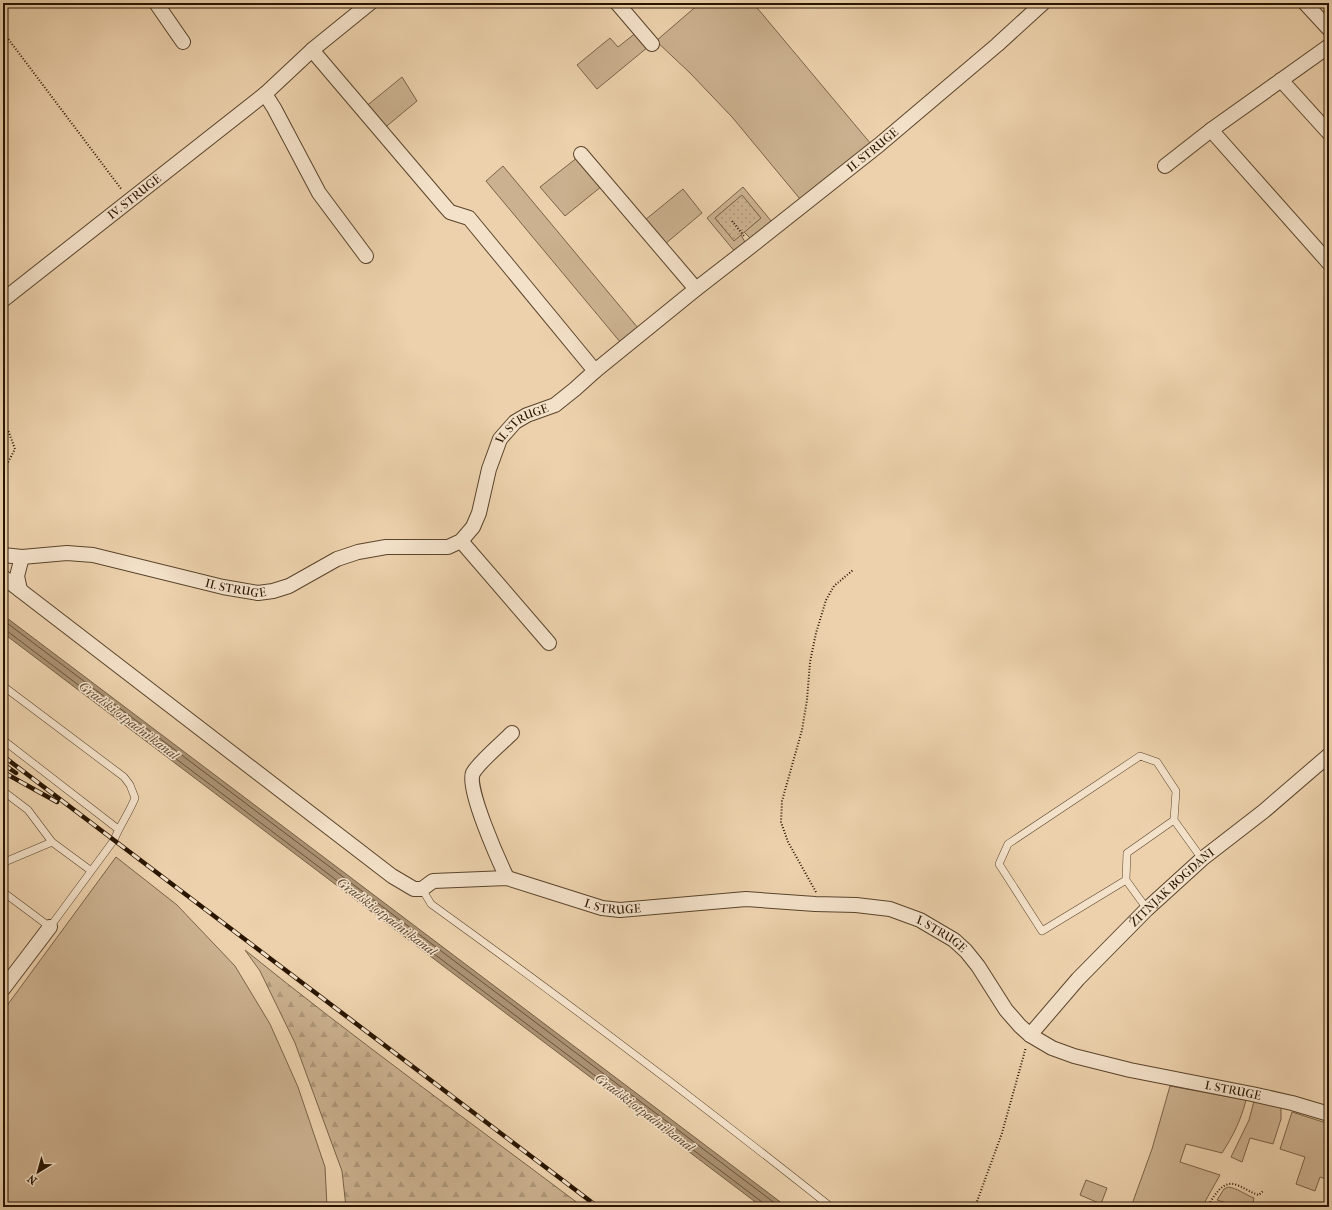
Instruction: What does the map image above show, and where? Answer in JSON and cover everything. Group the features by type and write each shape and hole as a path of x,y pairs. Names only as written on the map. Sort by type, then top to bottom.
{"street":[{"path":"156,3 183,42"},
{"name":"IV. STRUGE","path":"3,300 114,213 129,199 265,94 312,50 370,3"},
{"path":"617,3 652,44"},
{"name":"II. STRUGE","path":"3,555 22,557 67,553 93,555 223,587 258,593 273,591 289,586 337,559 358,552 386,547 448,548 461,541 473,527 489,469 500,439 515,422 527,415 555,405 696,289 753,246 879,145 997,45 1043,3"},
{"path":"1305,3 1329,29"},
{"path":"1165,166 1211,130 1329,46"},
{"path":"312,50 439,201 450,212 469,218 595,371"},
{"path":"1281,80 1329,133"},
{"path":"265,94 319,193 366,256"},
{"path":"1211,130 1329,262"},
{"path":"581,154 696,289"},
{"path":"461,541 549,643"},
{"path":"20,590 18,576 22,557"},
{"path":"3,577 392,876 414,889 422,889"},
{"path":"507,878 481,816 472,781 473,774 478,767 512,734"},
{"name":"ŽITNJAK BOGDANI","path":"1030,1035 1078,979 1147,909 1202,859 1264,811 1329,755"},
{"name":"I. STRUGE","path":"422,889 433,881 507,878 602,908 620,910 746,899 856,905 890,909 920,920 954,940 966,951 978,966 1006,1010 1020,1026 1030,1035 1052,1048 1074,1056 1130,1070 1278,1100 1329,1114"},
{"path":"3,989 50,927"}],"lane":[{"path":"3,686 124,777 130,785 135,798 129,812 118,829 114,840 90,870 50,927 3,892"},
{"path":"3,740 118,829"},
{"path":"1126,880 1042,931 999,864 1008,844 1140,756 1157,762 1176,791 1174,820 1202,859"},
{"path":"3,791 28,810 52,842 90,870"},
{"path":"1147,909 1126,880 1127,853 1174,820"},
{"path":"3,861 7,861 52,842"},
{"path":"422,889 431,904 517,966 732,1128 831,1207"}],"path":[{"path":"3,32 129,199"},
{"path":"732,221 753,246"},
{"path":"3,424 8,430 15,449 3,472"},
{"path":"824,904 788,842 781,822 782,802 802,730 807,700 810,662 816,633 826,600 834,586 853,570"},
{"path":"975,1207 1002,1133 1021,1061 1030,1035"},
{"path":"1207,1207 1219,1188 1228,1183 1236,1184 1250,1193 1260,1195 1263,1191"}],"green space":[{"path":"700,3 753,3 871,144 800,199 732,117 690,73 656,41"},
{"path":"637,32 648,47 597,89 577,65 610,38 618,47"},
{"path":"402,77 417,101 382,130 364,108"},
{"path":"578,157 602,186 565,216 540,187"},
{"path":"503,166 638,328 621,343 486,181"},
{"path":"743,187 772,222 750,238 744,232 761,218 741,196 715,218 734,240 741,235 745,242 736,253 707,218"},
{"path":"683,189 702,213 665,244 645,220"},
{"path":"742,195 761,218 734,241 715,218"},
{"path":"116,857 177,905 235,966 270,1024 298,1087 325,1167 327,1207 3,1207 3,1011"},
{"path":"245,950 370,1048 583,1207 346,1207 342,1171 295,1043 260,971"},
{"path":"1170,1086 1246,1100 1236,1128 1222,1153 1186,1144 1180,1162 1220,1175 1202,1207 1131,1207 1152,1149"},
{"path":"1254,1101 1281,1107 1281,1119 1273,1144 1250,1138 1242,1162 1231,1157 1249,1120"},
{"path":"1292,1112 1329,1124 1329,1180 1320,1177 1315,1191 1296,1184 1305,1157 1280,1149"},
{"path":"1086,1180 1107,1188 1101,1204 1080,1195"},
{"path":"1228,1187 1254,1198 1252,1207 1240,1207 1217,1200 1224,1189"}],"water":[{"name":"Gradski otpadni kanal","path":"3,615 787,1207 762,1207 3,633"}],"railway":[{"path":"3,756 598,1207"},
{"path":"3,764 16,773"},
{"path":"3,772 57,802"}]}
